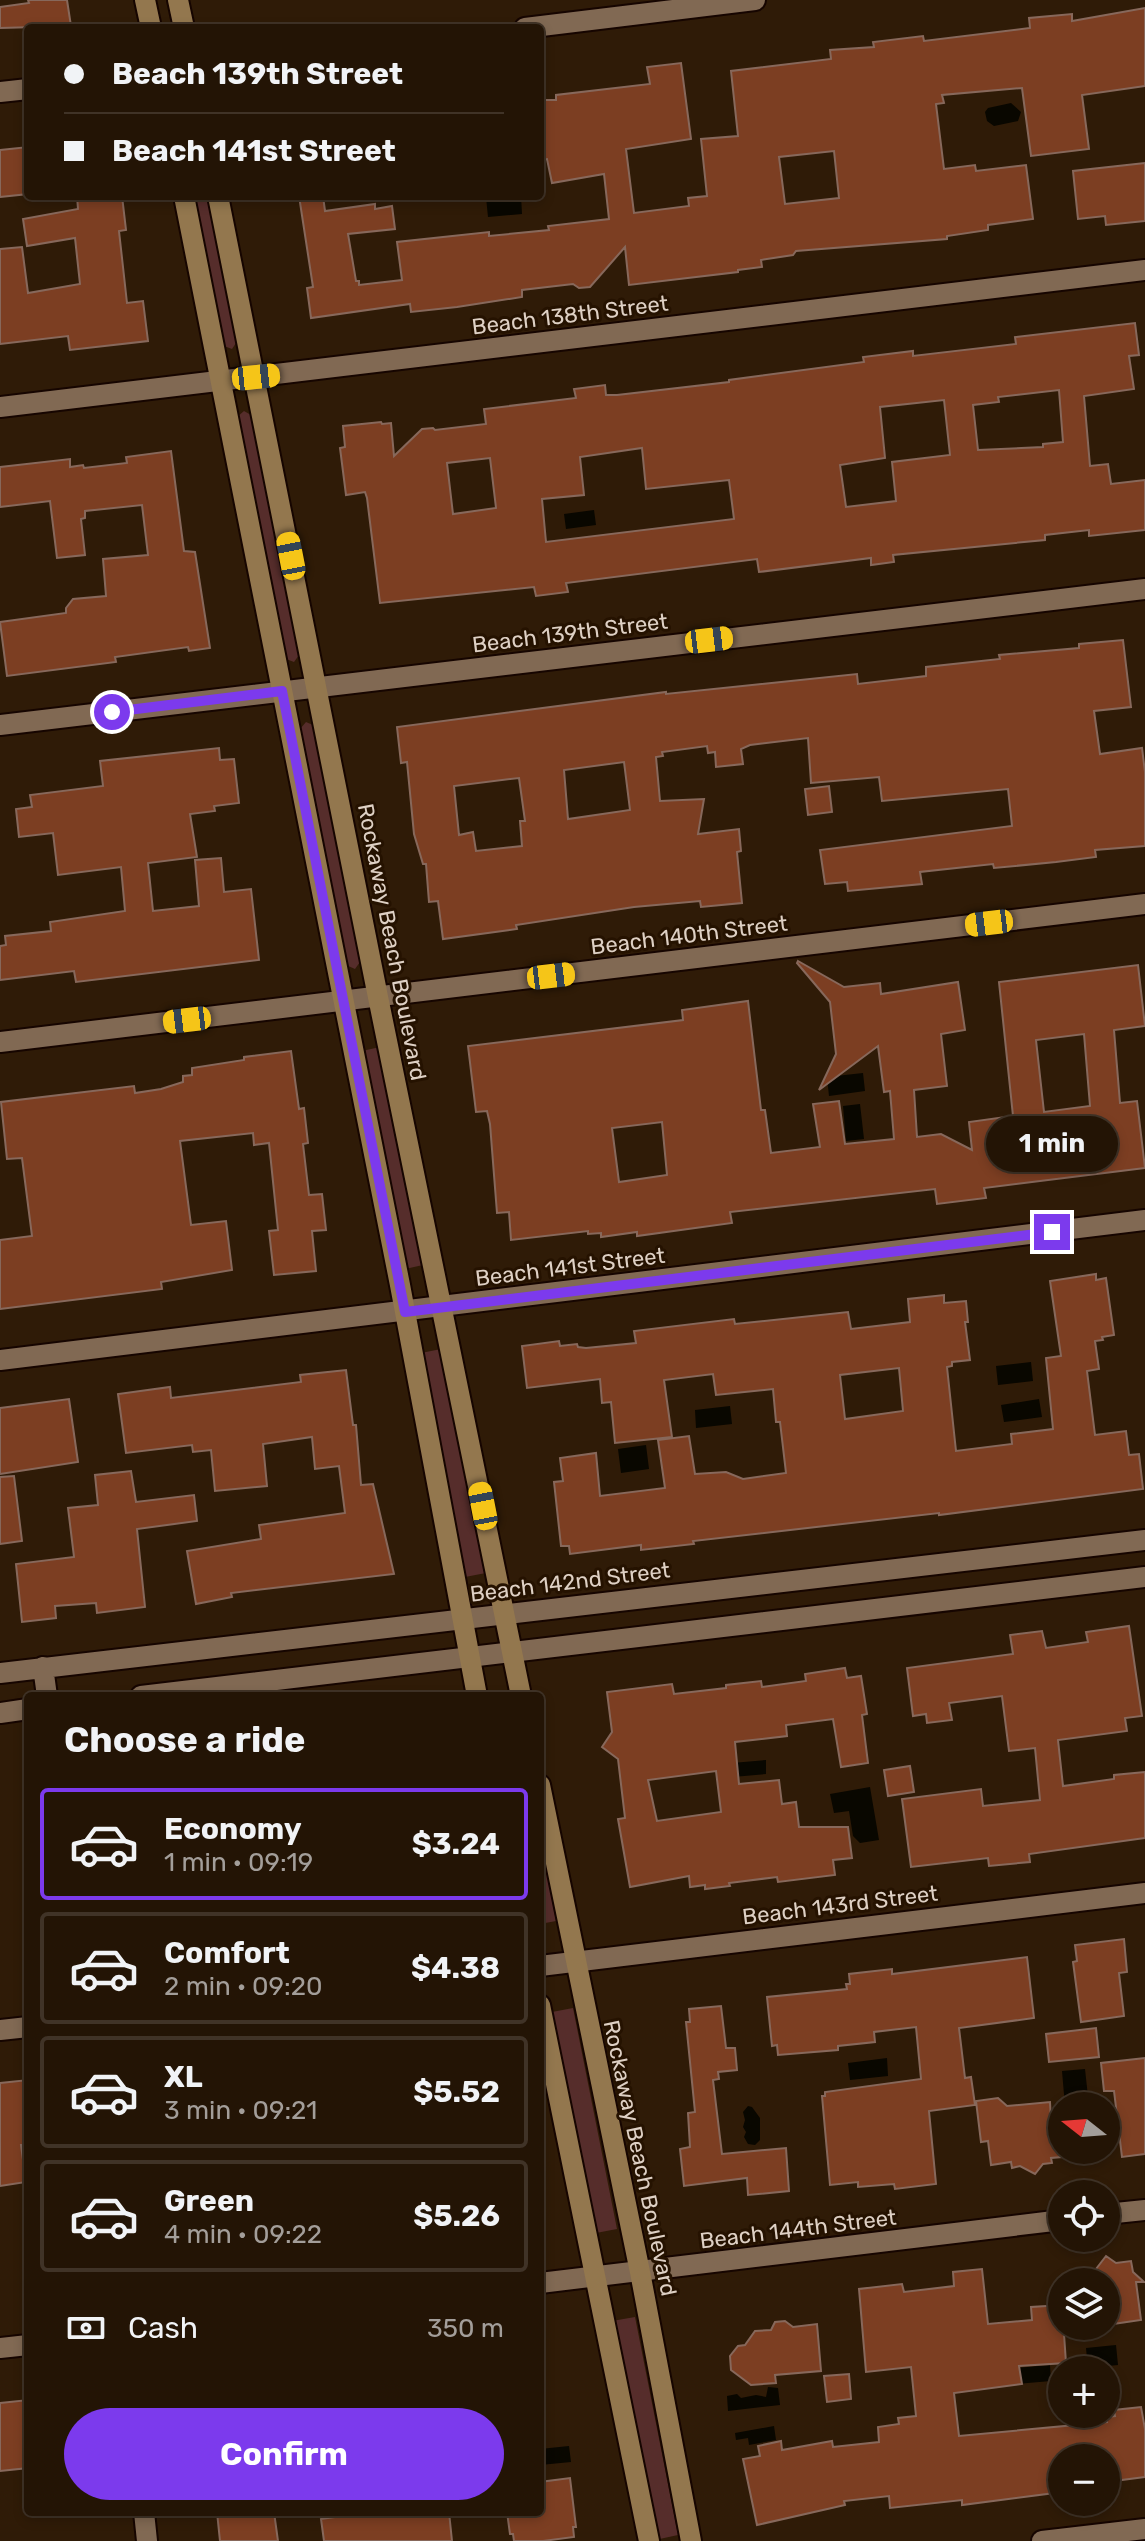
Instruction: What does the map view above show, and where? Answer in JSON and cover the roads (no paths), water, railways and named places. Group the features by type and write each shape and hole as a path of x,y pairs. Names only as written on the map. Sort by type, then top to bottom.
{"street":[{"path":"145,0 150,24"},
{"path":"178,0 183,24"},
{"path":"544,26 755,0"},
{"path":"0,92 24,89"},
{"path":"185,200 405,1312 476,1692"},
{"name":"Rockaway Beach Boulevard","path":"219,200 520,1692"},
{"name":"Beach 138th Street","path":"0,407 1145,270"},
{"name":"Beach 139th Street","path":"0,725 1145,589"},
{"name":"Beach 140th Street","path":"0,1042 1145,904"},
{"name":"Beach 141st Street","path":"0,1360 1145,1220"},
{"name":"Beach 142nd Street","path":"0,1673 1145,1540"},
{"path":"175,1692 1145,1577"},
{"path":"43,1667 46,1692"},
{"path":"0,1713 24,1710"},
{"name":"Rockaway Beach Boulevard","path":"544,1805 640,2272 691,2541"},
{"name":"Beach 143rd Street","path":"544,1965 1145,1893"},
{"path":"544,2024 649,2541"},
{"path":"0,2030 24,2027"},
{"path":"1120,2213 1145,2210"},
{"name":"Beach 144th Street","path":"544,2283 1048,2222"},
{"path":"0,2348 24,2345"},
{"path":"144,2516 147,2541"},
{"path":"1042,2541 1145,2529"}]}
